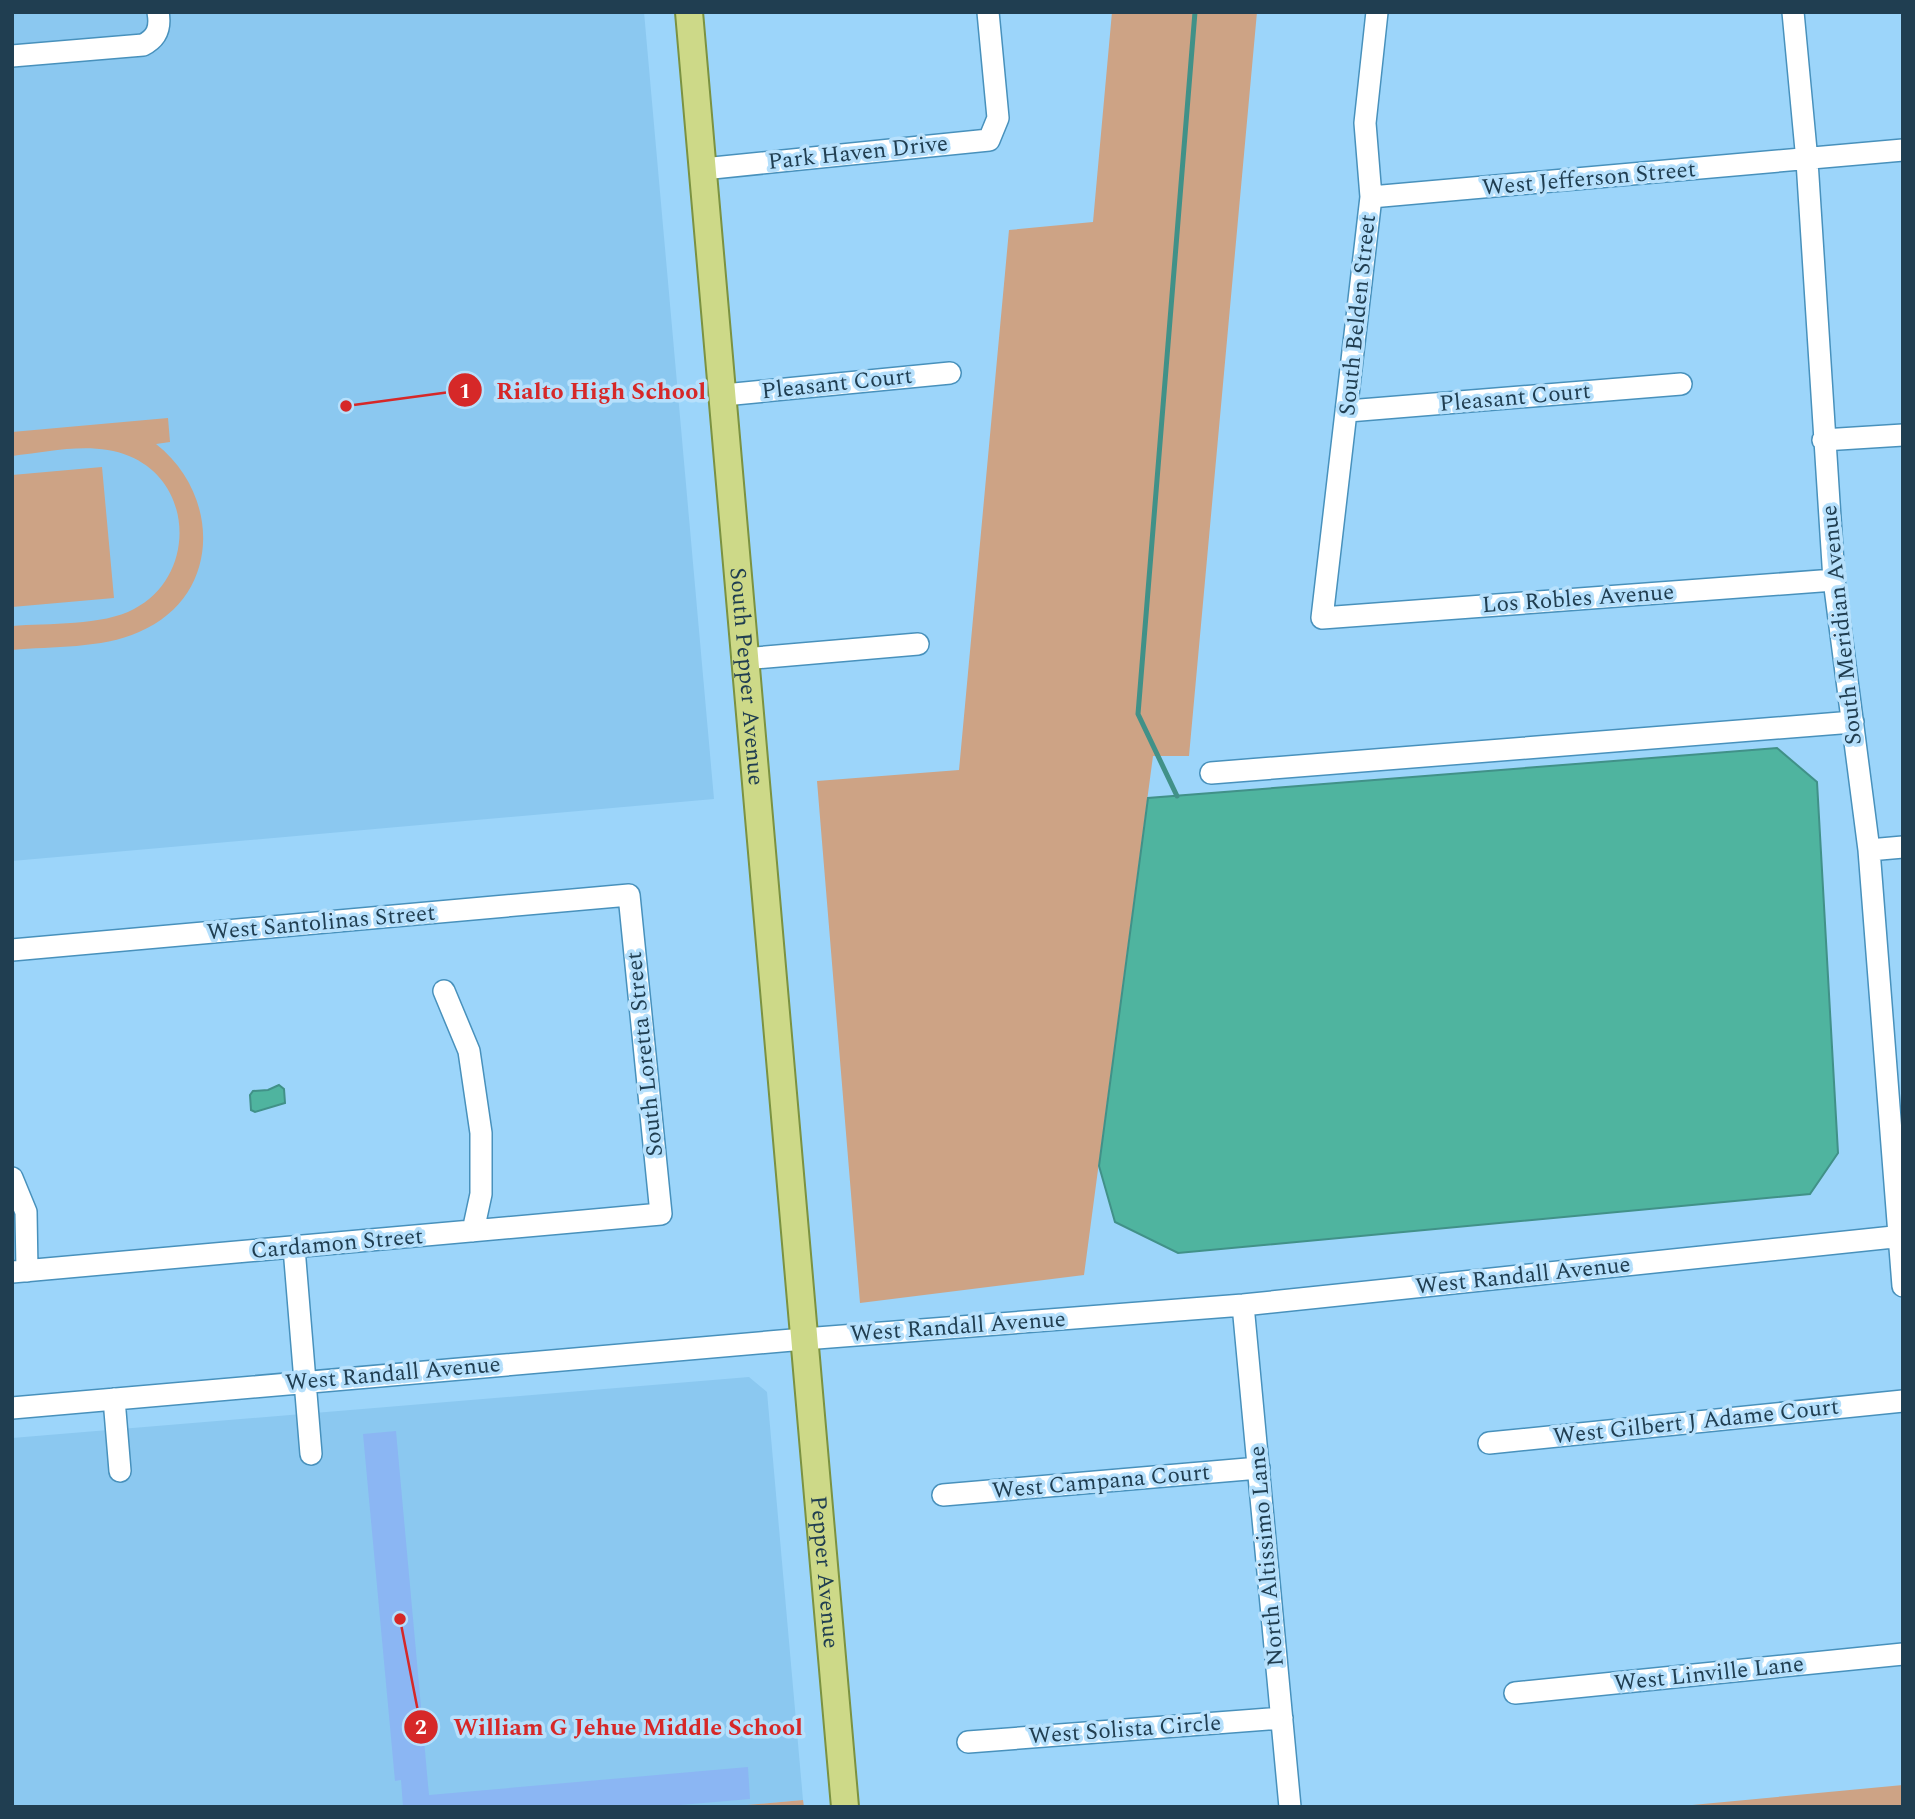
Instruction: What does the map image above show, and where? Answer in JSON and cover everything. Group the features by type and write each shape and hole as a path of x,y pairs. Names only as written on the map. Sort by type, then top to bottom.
{"main road":[{"name":"South Pepper Avenue","path":"689,12 804,1339"},
{"name":"Pepper Avenue","path":"804,1339 845,1807"}],"street":[{"path":"12,56 143,45 151,41 158,31 158,12"},
{"name":"Park Haven Drive","path":"703,169 989,140 998,118 988,12"},
{"name":"South Belden Street","path":"1322,618 1371,197 1365,124 1377,12"},
{"name":"South Meridian Avenue","path":"1793,12 1807,161 1834,580 1869,850 1894,1091 1903,1286"},
{"name":"West Jefferson Street","path":"1371,197 1807,161 1903,150"},
{"name":"Pleasant Court","path":"724,395 950,373"},
{"name":"Pleasant Court","path":"1348,411 1681,384"},
{"path":"1824,440 1903,435"},
{"name":"Los Robles Avenue","path":"1322,618 1834,580"},
{"path":"743,659 918,644"},
{"path":"1211,773 1853,722"},
{"path":"1869,850 1903,847"},
{"name":"West Santolinas Street","path":"12,950 629,895"},
{"name":"South Loretta Street","path":"629,895 661,1214"},
{"path":"444,991 469,1051 481,1133 481,1194 473,1231"},
{"path":"12,1178 26,1212 20,1272"},
{"name":"Cardamon Street","path":"20,1272 661,1214"},
{"name":"West Randall Avenue","path":"12,1408 804,1339 1243,1305 1900,1236"},
{"path":"294,1248 311,1454"},
{"name":"North Altissimo Lane","path":"1243,1305 1290,1807"},
{"path":"114,1399 120,1471"},
{"name":"West Gilbert J Adame Court","path":"1489,1443 1903,1401"},
{"name":"West Campana Court","path":"943,1495 1259,1468"},
{"name":"West Linville Lane","path":"1515,1693 1903,1654"},
{"name":"West Solista Circle","path":"968,1742 1282,1718"}],"shaded area":[{"path":"12,12 644,12 714,799 12,861"},
{"path":"1112,12 1257,12 1189,756 1153,756 1084,1275 860,1303 817,781 959,770 1009,230 1093,222"},
{"path":"168,418 170,442 156,444 177,465 192,490 201,517 203,544 198,571 186,595 166,616 139,632 124,637 77,646 12,650 12,626 91,621 134,609 154,594 169,575 177,554 180,531 176,508 166,487 151,469 129,456 86,448 12,456 12,432"},
{"path":"102,467 114,598 12,607 12,475"},
{"path":"1777,748 1817,782 1838,1153 1810,1194 1178,1253 1115,1222 1099,1166 1148,798"},
{"path":"279,1085 284,1089 285,1103 255,1112 251,1110 250,1095 253,1091 268,1090"},
{"path":"749,1377 767,1392 803,1800 724,1807 12,1807 12,1438"},
{"path":"1903,1785 1903,1807 1671,1807"},
{"path":"803,1800 804,1807 724,1807"}],"building":[{"path":"396,1431 429,1795 748,1767 750,1799 657,1807 403,1807 401,1780 395,1781 363,1434"}],"waterway":[{"path":"1177,796 1138,714 1195,12"}],"place":[{"name":"Rialto High School","path":"346,406"},
{"name":"William G Jehue Middle School","path":"400,1619"}]}
